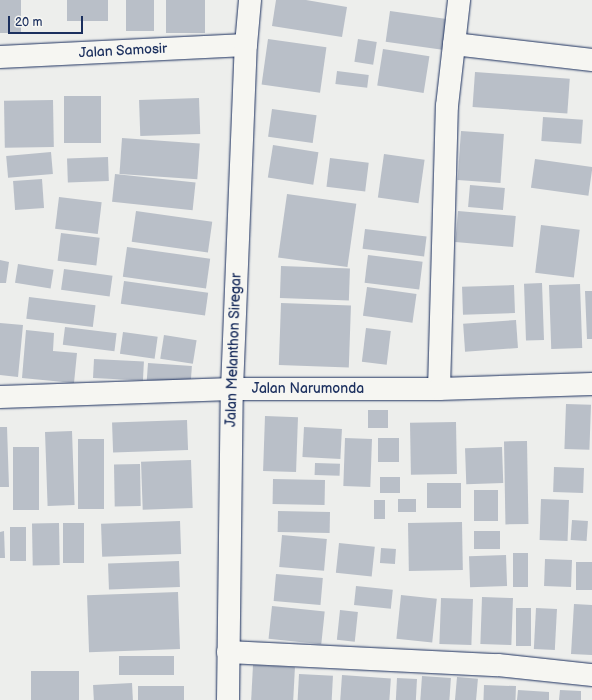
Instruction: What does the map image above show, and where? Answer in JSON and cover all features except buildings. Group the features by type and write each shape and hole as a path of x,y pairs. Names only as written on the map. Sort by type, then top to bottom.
{"street":[{"name":"Jalan Melanthon Siregar","path":"228,700 232,389 246,44 250,0"},
{"path":"439,389 447,106 459,0"},
{"name":"Jalan Samosir","path":"0,57 246,44"},
{"path":"454,44 592,60"},
{"name":"Jalan Narumonda","path":"0,397 232,389 439,389 592,384"},
{"path":"228,652 498,665 592,675"}]}
